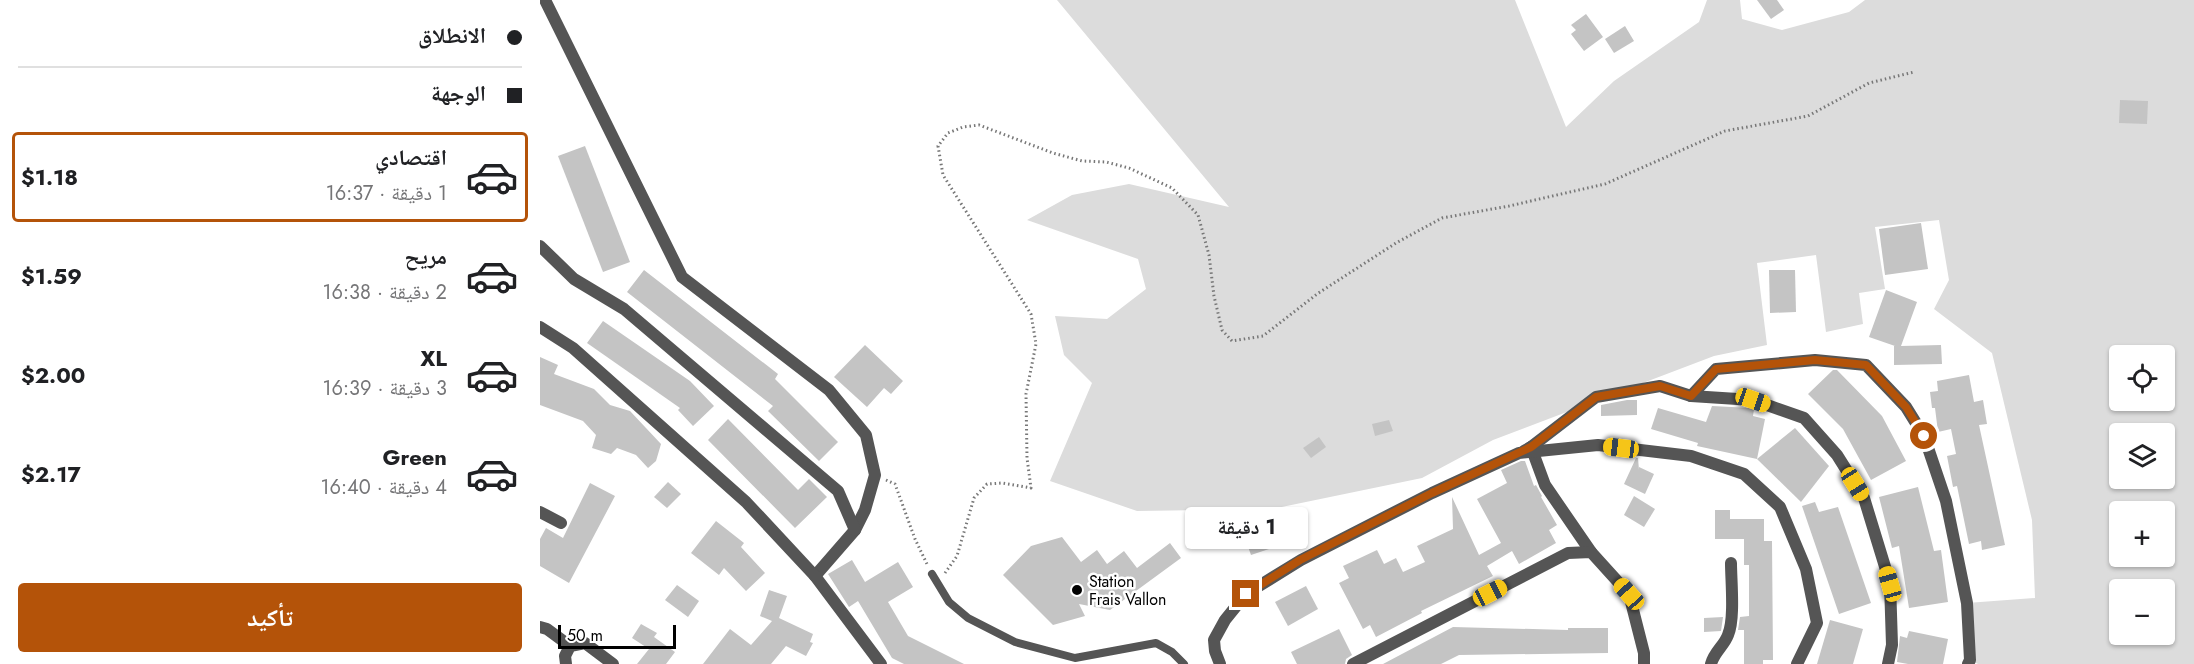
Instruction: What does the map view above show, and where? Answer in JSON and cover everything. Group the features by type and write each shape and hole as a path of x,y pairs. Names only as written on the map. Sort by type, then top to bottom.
{"street":[{"path":"545,0 682,277 829,390 866,435 875,475 865,510 855,530 815,576"},
{"path":"540,246 574,279 624,309 838,491 855,530"},
{"path":"540,327 573,348 746,502 815,576 881,664"},
{"path":"1691,396 1716,369 1815,360 1866,365 1906,407 1924,436 1947,501 1967,603 1970,660 1968,664"},
{"path":"1220,664 1214,640 1225,620 1246,594 1300,560 1432,493 1528,450 1596,397 1660,386 1691,396 1753,400 1804,418 1837,454 1864,498 1890,584 1892,645 1888,664"},
{"path":"1528,450 1598,445 1691,456 1744,474 1780,507 1806,569 1817,623 1797,664"},
{"path":"1528,450 1545,485 1591,552 1629,594 1644,654 1644,664"},
{"path":"540,512 561,523"},
{"path":"1353,664 1568,553 1591,552"},
{"path":"1711,664 1716,651 1728,635 1731,612 1731,563"},
{"path":"540,627 547,629 570,646 585,643 613,664"},
{"path":"566,664 565,656 570,646"}],"lane":[{"path":"932,574 949,603 968,618 1015,642 1076,658 1156,643 1172,652 1184,664"}],"path":[{"path":"875,475 895,484 915,539 932,574 945,573 957,556 974,498 987,484 1002,483 1031,488 1027,458 1026,394 1036,344 1031,314 944,175 938,146 948,133 963,127 979,125 1053,153 1082,161 1106,162 1129,168 1172,188 1198,215 1209,255 1214,297 1222,330 1232,341 1263,336 1317,294 1396,243 1442,218 1509,206 1605,184 1725,131 1808,116 1869,83 1914,72"}],"shaded area":[{"path":"1057,0 1515,0 1566,127 1614,81 1699,22 1707,0 1740,0 1742,19 1782,30 1849,12 1865,0 2194,0 2194,664 1978,664 1970,660 1967,603 2035,598 2032,520 1992,353 1934,309 1949,280 1939,220 1875,227 1885,289 1859,293 1863,324 1826,332 1816,255 1757,263 1767,345 1714,356 1493,440 1422,478 1272,509 1137,511 1050,481 1092,383 1064,355 1055,316 1107,319 1146,289 1138,259 1027,220 1072,195 1129,184 1229,207"}],"building":[{"path":"1757,0 1777,0 1784,10 1771,19"},
{"path":"1586,14 1603,37 1584,51 1571,34 1576,30 1571,25"},
{"path":"1625,26 1634,41 1614,53 1605,39"},
{"path":"2120,100 2148,101 2147,124 2119,123"},
{"path":"585,146 630,262 603,272 558,156"},
{"path":"1921,223 1928,269 1885,275 1879,229"},
{"path":"644,270 778,374 775,379 838,442 819,461 768,411 773,406 627,292"},
{"path":"1769,270 1795,270 1796,312 1770,313"},
{"path":"1886,290 1917,302 1901,346 1941,345 1942,364 1894,365 1895,346 1869,337"},
{"path":"603,321 690,381 714,406 693,426 678,410 680,408 587,343"},
{"path":"865,345 903,381 891,394 884,388 867,407 834,377"},
{"path":"540,357 558,365 554,374 594,389 610,405 630,411 661,444 656,461 648,468 636,455 617,448 611,454 592,448 596,435 583,421 540,405"},
{"path":"1833,370 1837,370 1882,416 1906,461 1871,480 1843,429 1808,394"},
{"path":"1969,375 1974,402 1983,400 1987,424 1979,425 2005,545 1982,550 1981,541 1969,544 1957,486 1953,487 1947,456 1956,454 1951,429 1938,432 1930,392 1938,391 1937,381"},
{"path":"1637,400 1637,415 1601,416 1601,405"},
{"path":"1712,406 1751,408 1754,409 1753,416 1765,419 1757,459 1697,446 1698,443 1651,429 1658,408 1706,422"},
{"path":"728,419 798,490 809,479 827,497 795,528 708,440"},
{"path":"1389,420 1393,431 1375,436 1372,424"},
{"path":"1795,428 1829,466 1801,502 1757,459"},
{"path":"1319,437 1326,447 1311,458 1303,448"},
{"path":"1638,458 1639,470 1639,467 1654,474 1645,494 1624,484"},
{"path":"1525,461 1534,486 1536,485 1557,525 1549,530 1556,543 1519,564 1512,551 1487,566 1493,576 1421,611 1422,613 1376,637 1370,625 1363,629 1339,583 1349,578 1343,566 1377,550 1384,564 1396,558 1403,572 1425,562 1417,546 1453,529 1452,497 1479,555 1501,543 1477,499 1507,483 1501,470"},
{"path":"668,482 681,494 667,508 654,497"},
{"path":"590,483 615,496 569,583 540,566 540,539 546,528 563,538"},
{"path":"1918,487 1934,551 1941,550 1948,602 1909,608 1899,546 1892,548 1879,497"},
{"path":"1634,496 1655,509 1644,527 1624,515"},
{"path":"1815,502 1819,512 1838,507 1871,603 1839,614 1802,506"},
{"path":"1715,510 1730,510 1730,519 1764,519 1764,541 1772,541 1773,660 1763,660 1763,664 1744,664 1744,630 1738,630 1740,617 1749,616 1749,565 1744,565 1744,539 1715,539"},
{"path":"716,521 744,543 741,547 765,573 746,591 724,568 719,575 691,553"},
{"path":"1267,533 1272,548 1251,555 1246,541"},
{"name":"Station Frais Vallon","path":"1062,537 1081,562 1097,550 1107,564 1124,551 1137,568 1170,543 1181,558 1110,610 1079,604 1085,616 1053,625 1003,575 1031,546"},
{"path":"852,560 865,582 898,562 913,587 888,602 908,636 964,664 904,664 892,658 858,601 849,607 828,574"},
{"path":"677,585 699,601 688,617 665,600"},
{"path":"1306,586 1318,609 1288,626 1275,602"},
{"path":"769,590 787,596 779,618 813,634 810,642 813,643 806,656 786,646 771,664 703,664 730,629 751,645 772,621 760,616"},
{"path":"1723,617 1721,631 1704,632 1704,618"},
{"path":"1830,620 1863,629 1853,664 1817,664"},
{"path":"641,624 657,633 654,637 675,652 666,664 637,664 649,649 632,638"},
{"path":"1453,627 1568,630 1568,628 1608,628 1608,653 1459,655 1441,664 1383,664"},
{"path":"1339,629 1352,655 1346,659 1345,664 1297,664 1291,652"},
{"path":"1909,631 1948,639 1943,664 1897,662 1900,636 1907,638"}],"place":[{"name":"Station Frais Vallon","path":"1077,590"}],"route":[{"path":"1246,594 1300,560 1432,493 1531,447 1596,397 1660,386 1691,396 1716,369 1815,360 1866,365 1906,407 1924,436"}]}
